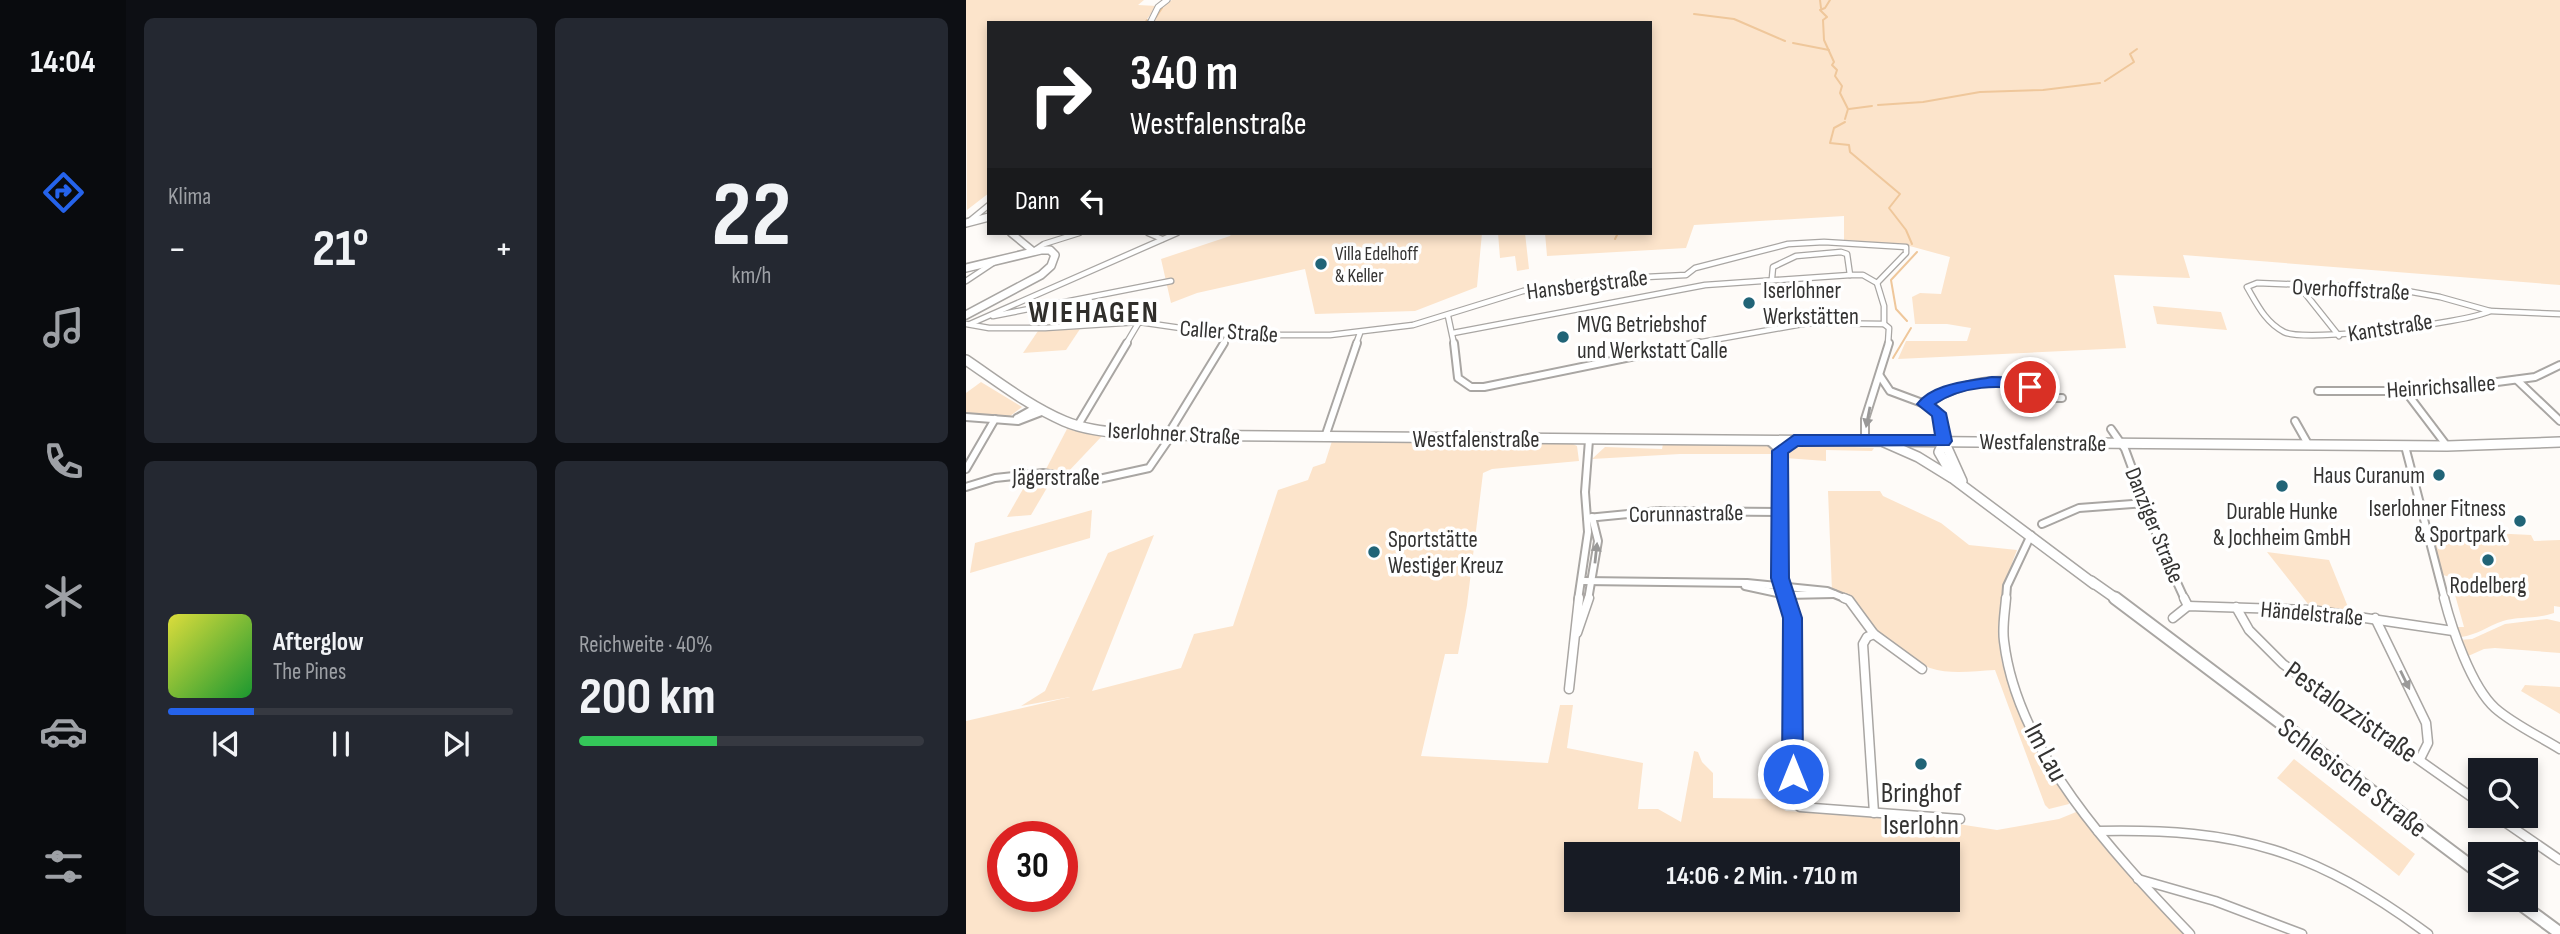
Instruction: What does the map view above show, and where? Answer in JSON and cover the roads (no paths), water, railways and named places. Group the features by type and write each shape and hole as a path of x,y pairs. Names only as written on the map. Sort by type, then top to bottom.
{"main road":[{"path":"1151,21 1158,7 1167,0"},
{"path":"966,223 987,218"},
{"path":"966,268 1033,251 1053,252 1055,258 1048,269 1028,283 966,314"},
{"name":"Iserlohner Straße","path":"966,360 1040,409 1077,425 1115,433 1400,439"},
{"name":"Westfalenstraße","path":"1400,439 1879,440 2405,446 2560,442"},
{"path":"1879,440 1919,457 1955,480"},
{"name":"Schlesische Straße","path":"1944,441 1939,452 1955,480 2091,581 2153,631 2225,681 2468,864"},
{"name":"Schlesische Straße","path":"1944,441 1956,472 1971,492"},
{"path":"2531,912 2560,933"}],"street":[{"path":"966,223 987,207"},
{"path":"1013,235 1018,242 1033,251 1044,244 1073,235"},
{"path":"1153,235 1162,239"},
{"path":"967,325 1172,235"},
{"name":"Hansbergstraße","path":"1489,300 1524,291 1605,279 1686,275 1695,268 1788,244 1824,242 1906,247 1906,253 1877,283"},
{"path":"1772,278 1773,267 1784,260 1841,252 1847,254 1850,275"},
{"path":"966,281 996,261"},
{"path":"1686,275 1686,288"},
{"path":"1453,333 1686,288 1772,278 1850,275 1863,275 1877,283 1884,306 1884,324"},
{"path":"988,316 1171,281"},
{"name":"Overhoffstraße","path":"2252,283 2300,287 2390,288 2440,297 2490,311"},
{"name":"Kantstraße","path":"2252,283 2247,287 2248,290 2263,315 2274,327 2302,336 2339,336 2490,311 2560,314"},
{"path":"2300,287 2339,336"},
{"name":"Caller Straße","path":"967,325 989,328 1045,328 1139,322 1229,335 1330,335 1413,325 1448,316 1489,300"},
{"path":"1448,316 1453,333 1458,379 1471,387 1484,387 1760,330 1808,323 1884,324 1889,328 1890,339 1866,419 1865,440"},
{"path":"1077,425 1139,322"},
{"path":"1325,438 1360,333"},
{"name":"Jägerstraße","path":"966,487 995,478 1043,472 1090,481 1149,468 1154,464 1229,335"},
{"name":"Heinrichsallee","path":"2318,391 2406,392 2535,377 2560,365"},
{"path":"1881,374 1890,391"},
{"path":"2517,380 2560,421"},
{"path":"1924,404 1954,388 1992,382 2023,383 2030,387 2034,398 2062,398"},
{"path":"1874,395 1890,391 1939,413 1944,441"},
{"path":"2406,392 2447,446"},
{"path":"966,417 1009,421 1027,419 1040,409"},
{"path":"966,469 995,419"},
{"path":"2295,421 2308,444"},
{"name":"Danziger Straße","path":"2110,429 2122,443 2163,552 2188,606"},
{"name":"Corunnastraße","path":"1569,690 1590,517 1585,492 1589,440"},
{"path":"1780,451 1794,440"},
{"path":"1768,441 1780,451"},
{"path":"2405,446 2453,631 2485,698 2512,721 2560,749"},
{"path":"1780,451 1782,585 1793,618 1793,800 1800,807 1960,819"},
{"path":"2042,524 2056,514 2081,508 2146,503"},
{"name":"Corunnastraße","path":"1590,517 1640,512 1780,512"},
{"name":"Corunnastraße","path":"1574,637 1582,621 1594,581 1598,526 1590,517"},
{"name":"Im Lau","path":"2031,536 2011,569 2002,629 2004,658 2033,732 2049,763 2098,831 2137,879 2190,934"},
{"path":"1583,582 1782,585 1823,589 1854,604 1874,634 1922,669"},
{"path":"1740,584 1787,595 1835,594"},
{"path":"2173,618 2188,606"},
{"name":"Händelstraße","path":"2188,606 2311,610 2453,631"},
{"name":"Pestalozzistraße","path":"2236,607 2249,630 2283,664 2468,794"},
{"path":"2375,618 2426,723 2428,743 2420,759"},
{"path":"1874,634 1867,637 1863,644 1874,813"},
{"path":"2513,828 2560,860"},
{"path":"2098,831 2180,830 2251,840 2345,878 2428,934"},
{"path":"2137,879 2150,880 2228,905 2302,934"}],"waterway":[{"path":"1820,0 1821,8"},
{"path":"1829,50 1824,40 1823,20 1827,17 1820,10 1825,8 1830,0"},
{"path":"1156,17 1162,8"},
{"path":"1694,14 1734,19 1785,41"},
{"path":"1793,43 1829,50"},
{"path":"2105,81 2134,62 2130,54 2137,49"},
{"path":"1829,50 1834,62 1832,65 1837,70 1835,76 1842,86 1840,93 1848,109 1845,119"},
{"path":"1878,105 1923,102 1980,92 2043,90 2100,83"},
{"path":"1849,109 1872,106"},
{"path":"1845,122 1834,128 1830,143 1849,145 1850,152 1900,194 1889,208 1906,230 1912,244"},
{"path":"1615,239 1617,235"},
{"path":"1907,321 1896,309 1891,280 1917,252"},
{"path":"1893,358 1911,328"}],"place":[{"name":"Villa Edelhoff & Keller","path":"1321,264"},
{"name":"Iserlohner Werkstätten","path":"1749,303"},
{"name":"MVG Betriebshof und Werkstatt Calle","path":"1563,337"},
{"name":"Haus Curanum","path":"2439,475"},
{"name":"Durable Hunke & Jochheim GmbH","path":"2282,486"},
{"name":"Iserlohner Fitness & Sportpark","path":"2520,521"},
{"name":"Sportstätte Westiger Kreuz","path":"1374,552"},
{"name":"Rodelberg","path":"2488,560"},
{"name":"Bringhof Iserlohn","path":"1921,764"}],"district":[{"name":"WIEHAGEN","path":"1094,312"}]}
